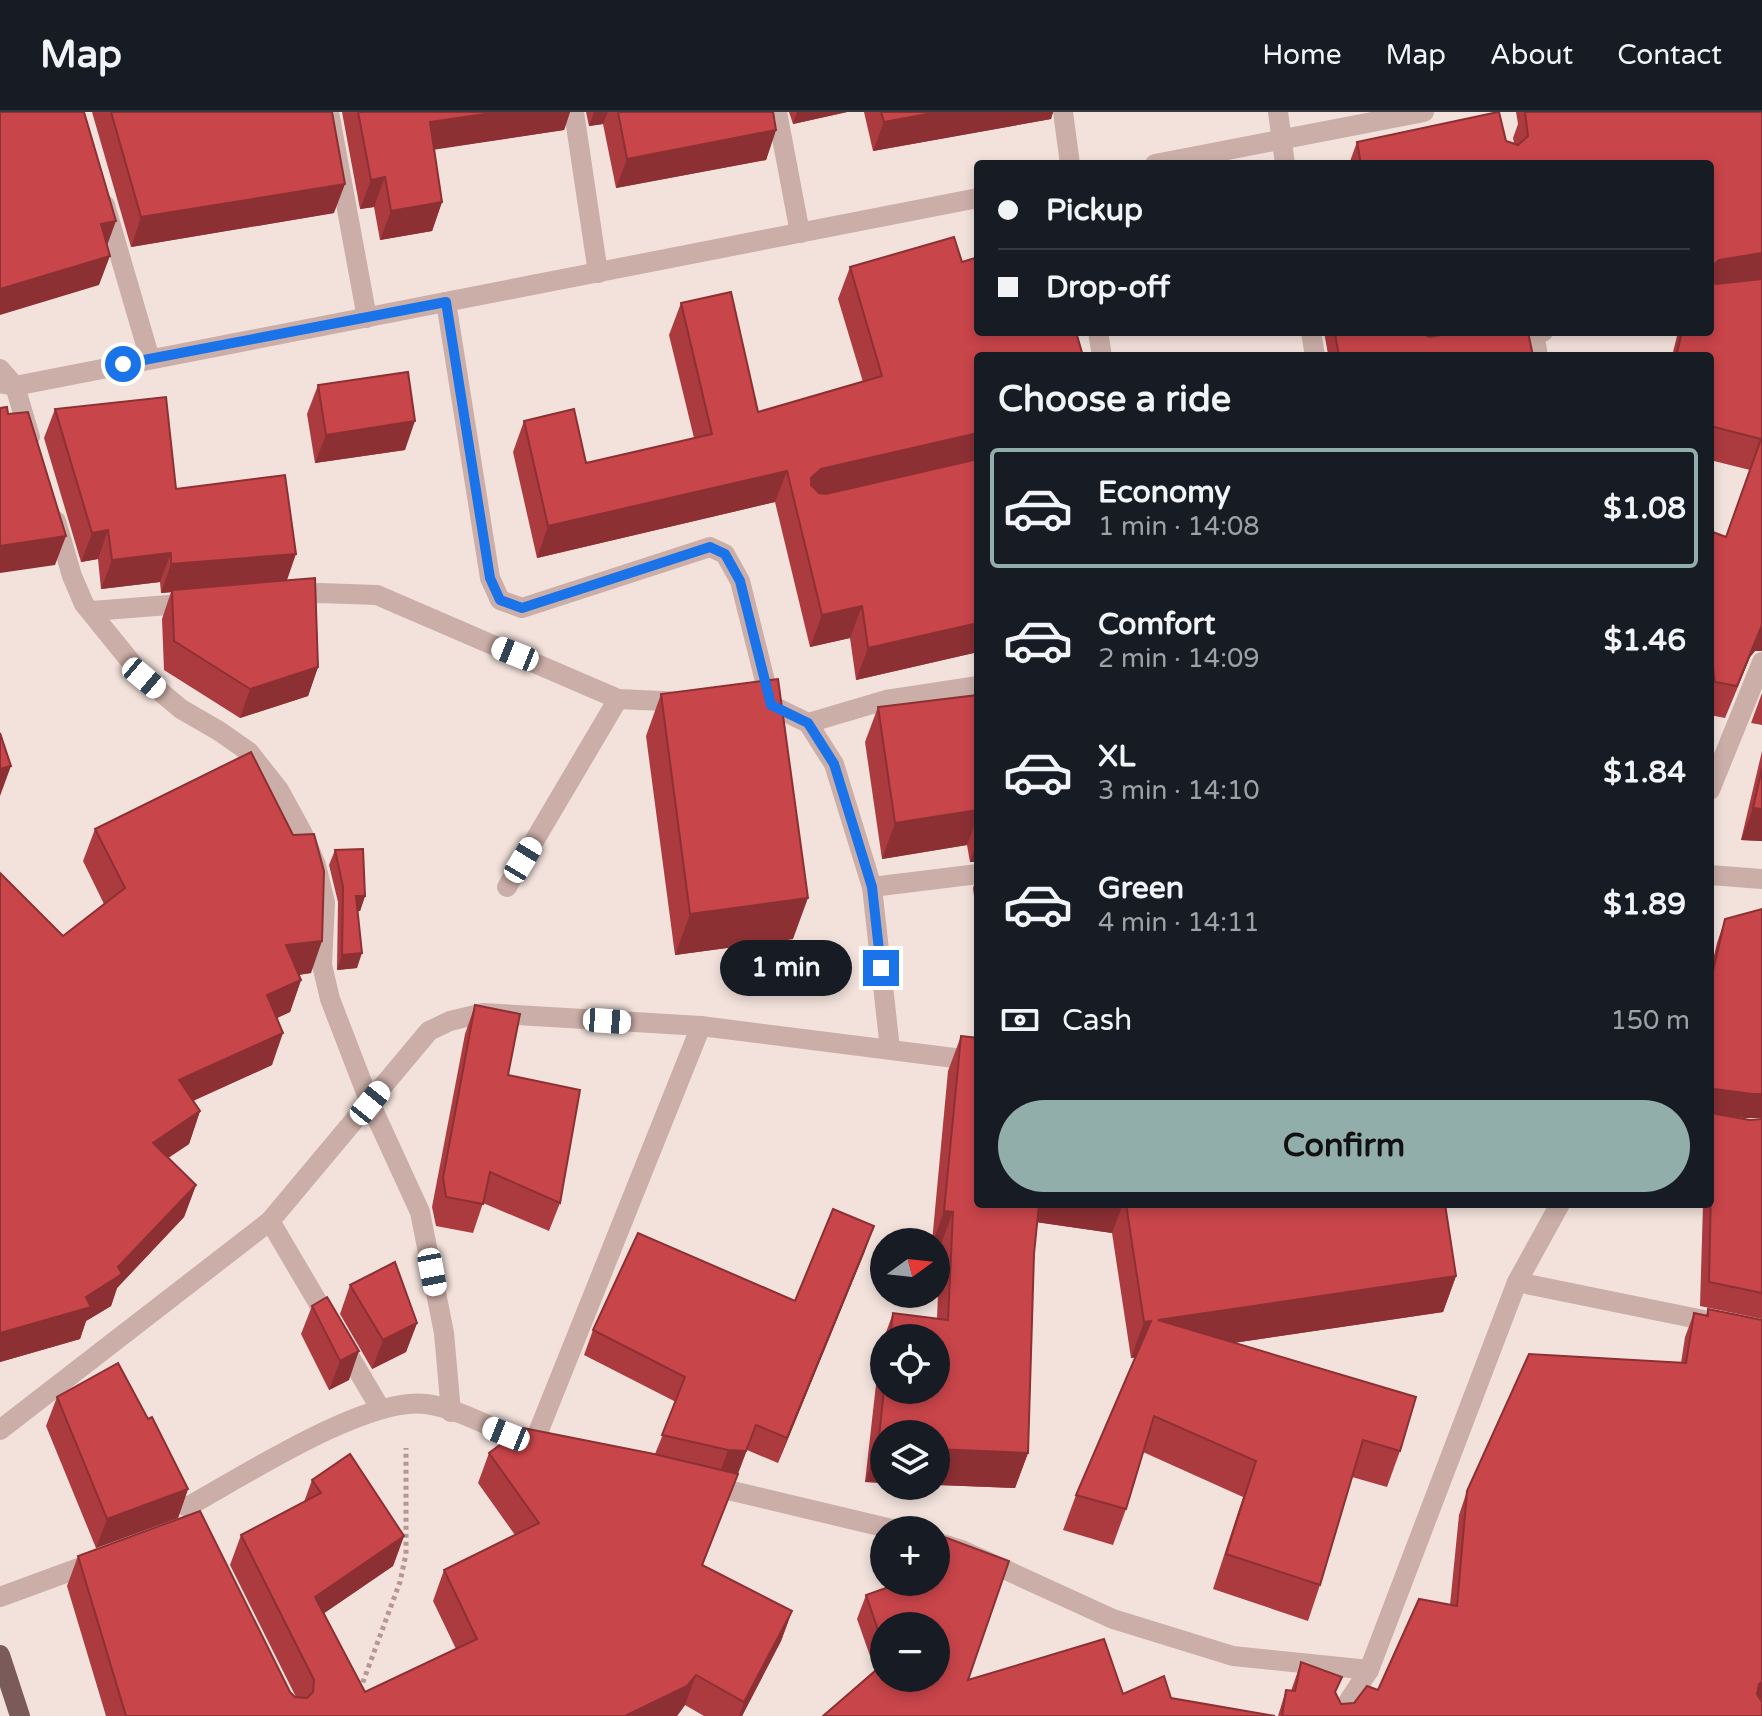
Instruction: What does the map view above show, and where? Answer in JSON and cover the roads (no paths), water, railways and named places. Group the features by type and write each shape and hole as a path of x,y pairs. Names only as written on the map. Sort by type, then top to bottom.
{"main road":[{"path":"0,1655 20,1716"}],"street":[{"path":"329,112 367,318"},
{"path":"574,112 598,273"},
{"path":"777,112 800,233"},
{"path":"1063,112 1069,160"},
{"path":"1278,112 1284,160"},
{"path":"1176,160 1424,112"},
{"path":"99,185 150,359"},
{"path":"7,385 974,199"},
{"path":"446,302 490,578 500,600 522,608 710,547 725,554 740,581 771,705"},
{"path":"1480,344 1518,336"},
{"path":"0,369 37,459"},
{"path":"50,503 72,576 84,604 144,678 181,709 249,752 279,790 316,865 325,902 322,965 330,999 370,1103 420,1212 444,1333 451,1412"},
{"path":"274,597 320,593 377,595 618,699 710,703"},
{"path":"92,611 213,601"},
{"path":"1714,781 1760,673"},
{"path":"808,723 886,700 974,687"},
{"path":"507,887 618,699"},
{"path":"740,704 771,705 808,723 834,764 872,887 890,1049"},
{"path":"872,887 974,874"},
{"path":"1714,875 1762,879"},
{"path":"0,1430 110,1352 270,1221 429,1031 450,1021 483,1013 701,1026 974,1060"},
{"path":"188,1509 317,1436 380,1408 428,1404 541,1447 701,1026"},
{"path":"1342,1715 1369,1670 1517,1282 1558,1208"},
{"path":"270,1221 380,1408"},
{"path":"1517,1282 1762,1332"},
{"path":"684,1480 870,1524"},
{"path":"950,1546 1113,1619 1233,1656 1369,1670"},
{"path":"0,1597 120,1553"}]}
